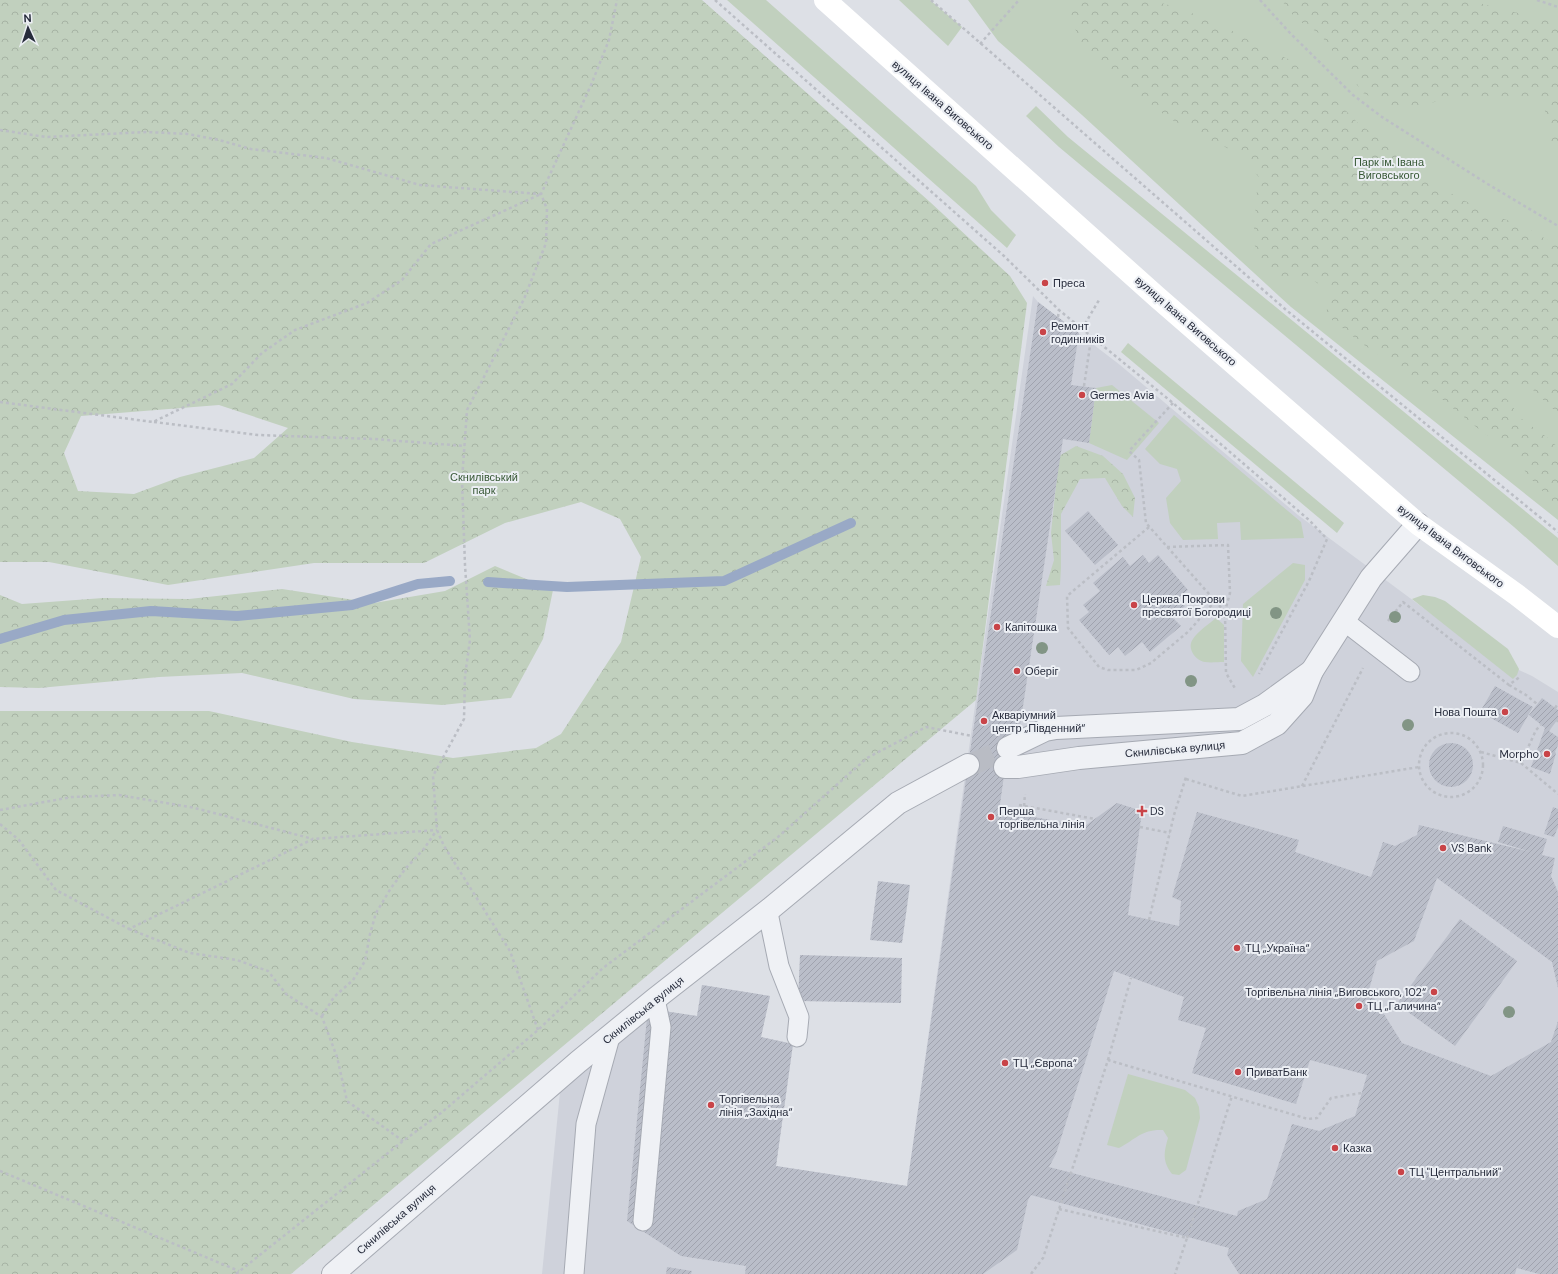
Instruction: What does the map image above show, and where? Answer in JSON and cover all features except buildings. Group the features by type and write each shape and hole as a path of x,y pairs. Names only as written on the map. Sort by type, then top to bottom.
{"main road":[{"name":"вулиця Івана Виговського","path":"825,0 1157,297 1418,524 1517,595 1558,627"}],"street":[{"name":"Скнилівська вулиця","path":"1312,671 1265,705 1239,719 1056,728 1045,730 1006,757 1018,768 1079,758 1242,743 1277,724 1302,696 1312,671 1371,578 1418,524"},
{"name":"Скнилівська вулиця","path":"333,1274 578,1062 655,999 770,909 898,803 968,765"}],"lane":[{"path":"1344,622 1410,672"},
{"path":"770,909 768,913 778,966 799,1017 797,1037"},
{"path":"643,1221 661,1027 655,999"},
{"path":"574,1274 586,1124 610,1037"}],"path":[{"path":"153,422 232,384 262,353 295,330 367,303 402,280 431,244 541,194 588,92 609,40 617,0"},
{"path":"715,0 1004,256 1059,310 1173,403 1309,520 1327,539 1309,581 1256,679"},
{"path":"931,0 1285,309 1558,532"},
{"path":"980,44 1019,0"},
{"path":"1260,0 1290,34 1352,95 1382,117 1486,183 1558,226"},
{"path":"1537,0 1558,7"},
{"path":"0,130 46,137 146,132 188,134 219,140 251,149 326,158 420,185 541,194"},
{"path":"538,1030 510,951 444,846 437,830 433,776 464,719 465,676 470,640 465,565 462,480 467,410 524,299 546,243 547,209 541,194"},
{"path":"1082,328 1099,300"},
{"path":"1058,317 1059,310"},
{"path":"1084,386 1090,346 1095,338"},
{"path":"0,402 258,435 374,439 464,446"},
{"path":"1173,403 1129,451 1139,460 1146,523 1225,612"},
{"path":"1149,527 1067,596 1068,628 1098,667 1108,670 1136,670 1151,663 1189,631 1215,601"},
{"path":"1167,547 1228,545 1230,593 1225,612 1226,673 1239,696"},
{"path":"1385,625 1403,602 1509,685 1526,695 1537,704"},
{"path":"1302,786 1366,662"},
{"path":"1509,685 1521,676"},
{"path":"1555,708 1558,704"},
{"path":"1521,763 1540,724"},
{"path":"236,1274 403,1141 441,1113 538,1030 603,968 778,837 867,758 926,727 972,736"},
{"path":"1448,733 1459,734 1468,737 1476,744 1481,752 1483,773 1472,789 1464,795 1454,797 1444,796 1434,792 1427,786 1421,777 1419,767 1420,757 1430,740 1439,735 1448,733"},
{"path":"1481,752 1521,763 1558,794"},
{"path":"1186,779 1242,796 1419,767"},
{"path":"1149,920 1170,832 1188,772"},
{"path":"0,810 72,797 119,795 195,808 313,839 437,830"},
{"path":"1019,805 1095,819"},
{"path":"0,824 19,840 56,890 129,929 190,953 237,960 268,971 286,994 322,1017 337,1057 347,1101 403,1141"},
{"path":"1140,827 1170,832"},
{"path":"322,1017 334,997 353,980 365,961 376,913 391,888 406,868 424,850 437,830"},
{"path":"129,929 313,839"},
{"path":"1031,1274 1043,1258 1108,1060 1131,978"},
{"path":"1108,1060 1308,1119 1317,1118 1331,1098 1362,1093"},
{"path":"1175,1274 1232,1096"},
{"path":"0,1171 239,1271"},
{"path":"1059,1209 1187,1238"}],"shaded area":[{"path":"1033,296 1038,302 1120,365 1298,515 1488,656 1532,676 1558,692 1558,1274 542,1274 560,1092 657,1010 697,1016 702,985 770,996 761,1037 793,1044 776,1166 907,1186"}],"green space":[{"name":"Скнилівський парк","path":"0,0 702,0 930,202 1010,276 1027,303 976,700 291,1274 0,1274 0,711 209,711 352,742 453,758 536,748 561,734 621,642 641,557 620,519 581,502 505,523 424,563 314,563 168,585 49,562 0,562","holes":["219,405 288,428 254,458 180,477 134,494 78,491 64,453 81,416"]},
{"path":"727,0 766,0 976,186 991,210 1016,235 1007,248"},
{"path":"899,0 930,0 962,27 948,46"},
{"name":"Парк ім. Івана Виговського","path":"968,0 1558,0 1558,520 1291,307 1082,115 998,41"},
{"path":"1076,0 1152,0 1220,24 1257,45 1288,59 1320,85 1359,124 1410,160 1443,189 1484,211 1527,228 1558,246 1558,412 1531,388 1513,384 1505,397 1522,419 1552,441 1558,448 1558,507 1532,480 1508,449 1481,431 1427,387 1364,345 1331,319 1326,311 1335,296 1309,277 1286,280 1263,263 1253,242 1258,176 1238,153 1199,135 1167,117 1133,90 1083,46 1070,18"},
{"path":"1286,0 1467,0 1558,23 1558,148 1551,141 1543,101 1445,98 1415,109 1389,106 1363,93 1320,34 1299,21 1283,5"},
{"path":"1036,106 1068,137 1558,538 1558,566 1514,527 1059,147 1026,116"},
{"path":"1128,343 1344,523 1337,533 1121,352"},
{"path":"1112,385 1159,423 1127,460 1089,443 1096,388"},
{"path":"1174,415 1301,522 1304,538 1241,540 1240,522 1217,523 1218,539 1183,540 1170,523 1166,498 1181,481 1177,469 1160,464 1145,449"},
{"path":"1076,446 1103,456 1123,474 1135,498 1133,517 1122,506 1105,478 1080,479 1061,514 1060,585 1046,586 1054,560 1051,533 1059,456"},
{"path":"1293,563 1305,565 1305,580 1253,677 1241,661 1243,604"},
{"path":"495,566 553,590 543,639 511,698 442,705 354,699 242,673 159,677 39,688 0,687 0,595 22,604 103,598 189,599 282,589 374,603 445,591"},
{"path":"1423,595 1435,597 1445,601 1508,649 1519,669 1517,675 1513,679 1412,599"},
{"path":"1216,618 1224,625 1224,662 1205,662 1195,657 1191,650 1191,643 1198,633"},
{"path":"1128,1074 1185,1090 1195,1098 1199,1107 1200,1118 1186,1170 1179,1175 1172,1174 1165,1161 1168,1138 1163,1130 1144,1133 1119,1148 1107,1145"}],"waterway":[{"path":"488,582 567,587 724,581 851,523"},
{"path":"0,639 64,620 151,611 237,616 352,605 418,584 450,581"}],"tunnel":[{"path":"973,764 1008,748"}],"place":[{"name":"Преса","path":"1045,283"},
{"name":"Ремонт годинників","path":"1043,332"},
{"name":"Germes Avia","path":"1082,395"},
{"name":"Церква Покрови пресвятої Богородиці","path":"1134,605"},
{"name":"Капітошка","path":"997,627"},
{"name":"Оберіг","path":"1017,671"},
{"name":"Нова Пошта","path":"1505,712"},
{"name":"Акваріумний центр „Південний“","path":"984,721"},
{"name":"Morpho","path":"1547,754"},
{"name":"DS","path":"1142,811"},
{"name":"Перша торгівельна лінія","path":"991,817"},
{"name":"VS Bank","path":"1443,848"},
{"name":"ТЦ „Україна“","path":"1237,948"},
{"name":"Торгівельна лінія „Виговського, 102“","path":"1434,992"},
{"name":"ТЦ „Галичина“","path":"1359,1006"},
{"name":"ТЦ „Європа“","path":"1005,1063"},
{"name":"ПриватБанк","path":"1238,1072"},
{"name":"Торгівельна лінія „Західна“","path":"711,1105"},
{"name":"Казка","path":"1335,1148"},
{"name":"ТЦ \"Центральний\"","path":"1401,1172"}]}
